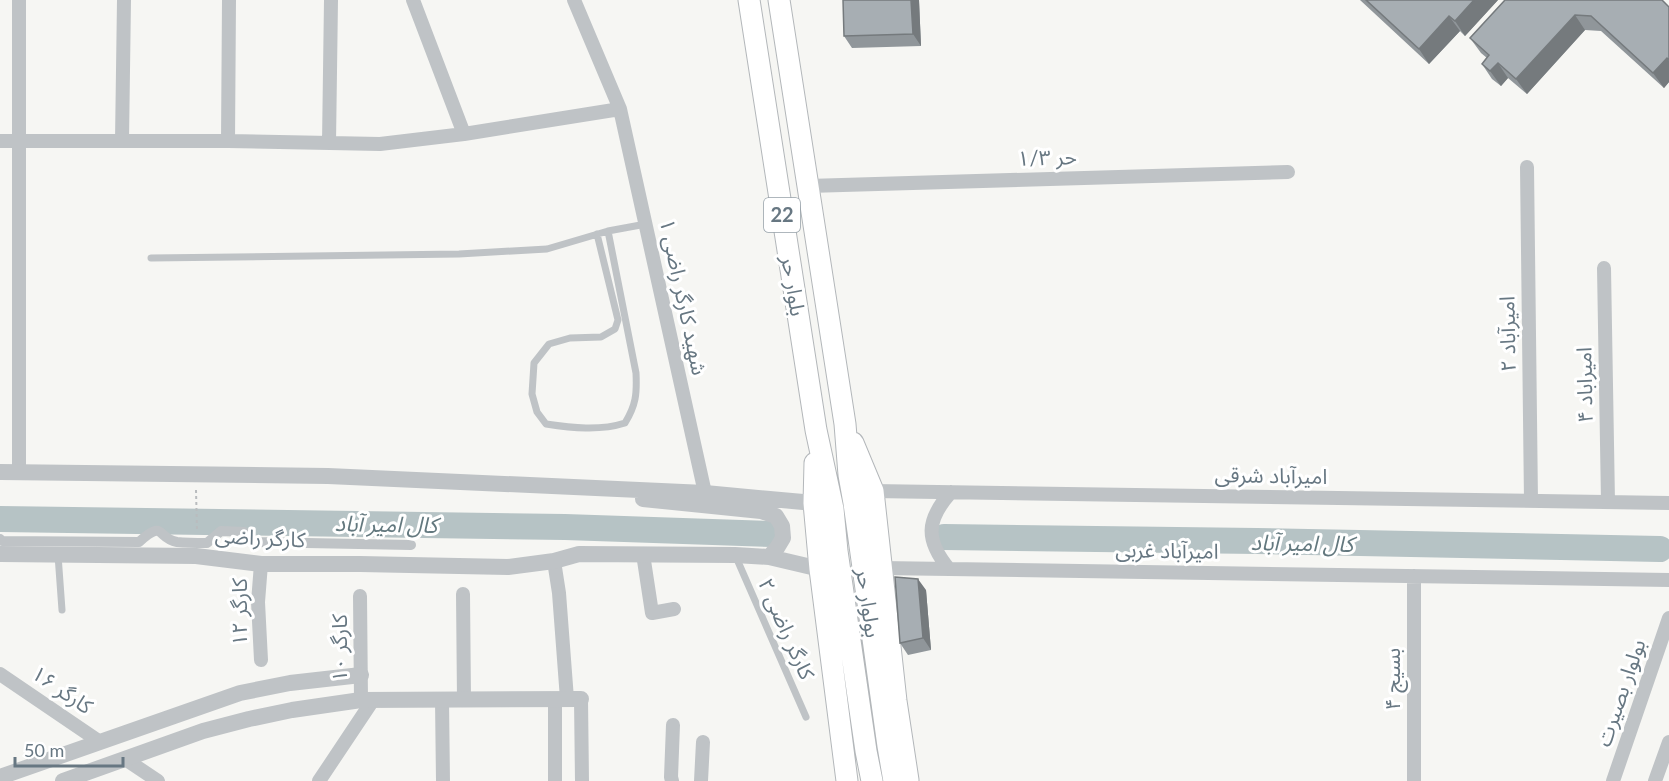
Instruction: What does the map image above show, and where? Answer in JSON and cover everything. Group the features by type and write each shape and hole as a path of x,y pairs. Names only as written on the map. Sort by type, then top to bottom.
{"main road":[{"name":"بلوار حر","path":"749,0 816,430"},
{"name":"بلوار حر","path":"779,0 845,424"},
{"name":"22","path":"845,424 873,491 896,701 908,781"},
{"name":"بولوار حر","path":"845,424 849,474 894,781"},
{"name":"22","path":"816,430 814,503 820,569 847,781"},
{"name":"بولوار حر","path":"816,430 833,509 837,551 872,781"}],"street":[{"path":"19,0 19,472"},
{"path":"122,141 124,0"},
{"path":"228,141 230,0"},
{"path":"329,143 331,0"},
{"path":"413,0 464,134"},
{"name":"شهید کارگر راضی ۱","path":"574,0 620,109 705,493"},
{"path":"0,141 380,144 464,134 620,109"},
{"name":"امیرآباد ۲","path":"1527,167 1531,501"},
{"name":"حر ۱/۳","path":"808,186 1288,172"},
{"name":"امیراباد ۴","path":"1604,268 1608,502"},
{"path":"0,472 328,476 602,487 814,503"},
{"path":"602,487 650,501 761,511 776,516 782,526 783,538 769,557"},
{"name":"امیرآباد شرقی","path":"873,491 1669,503"},
{"path":"949,569 938,555 932,539 933,522 939,506 951,492"},
{"path":"0,539 2,541 139,542 151,531 160,531 174,542 207,543 221,531 244,532 255,542 411,545"},
{"name":"کارگر راضی","path":"0,554 196,556 261,564 508,567 554,561 579,554 735,555 769,557 820,569"},
{"path":"643,554 652,614 674,609"},
{"path":"554,561 568,699 582,781"},
{"name":"کارگر ۱۲","path":"261,564 258,602 261,660"},
{"name":"امیرآباد غربی","path":"881,568 1669,580"},
{"name":"بسیج ۴","path":"1414,576 1414,781"},
{"path":"463,594 464,700"},
{"name":"کارگر ۱۰","path":"360,596 361,675 367,700"},
{"name":"بولوار بصیرت","path":"1613,781 1669,618"},
{"name":"کارگر ۱۶","path":"0,674 100,742"},
{"path":"0,777 240,693 290,682 361,675"},
{"path":"63,781 203,731 249,718 292,710 367,700 568,699"},
{"path":"555,781 568,699"},
{"path":"319,781 367,700"},
{"path":"442,700 443,781"},
{"path":"672,781 673,725"},
{"path":"701,781 703,742"},
{"path":"1655,781 1669,742"},
{"path":"125,759 158,781"}],"lane":[{"path":"151,258 459,254 547,249 608,231 646,224"},
{"path":"597,234 618,320 615,329 602,337 570,338 549,344 534,363 532,394 537,412 546,424 609,428 625,423 633,410 637,395 636,373 608,231"},
{"path":"58,555 62,610"},
{"name":"کارگر راضی ۲","path":"735,555 806,717"}],"path":[{"path":"196,488 197,533"}],"building":[{"path":"843,0 911,0 913,34 844,36"},
{"path":"1366,0 1474,0 1455,21 1449,16 1419,49"},
{"path":"1505,0 1662,0 1669,7 1669,60 1667,58 1653,73 1591,16 1575,15 1516,79 1498,63 1490,71 1482,64 1489,55 1470,38"},
{"path":"895,577 918,579 923,638 900,643"}],"waterway":[{"name":"کال امیر آباد","path":"0,519 565,527 772,534"},
{"name":"کال امیر آباد","path":"944,537 1660,549"}]}
